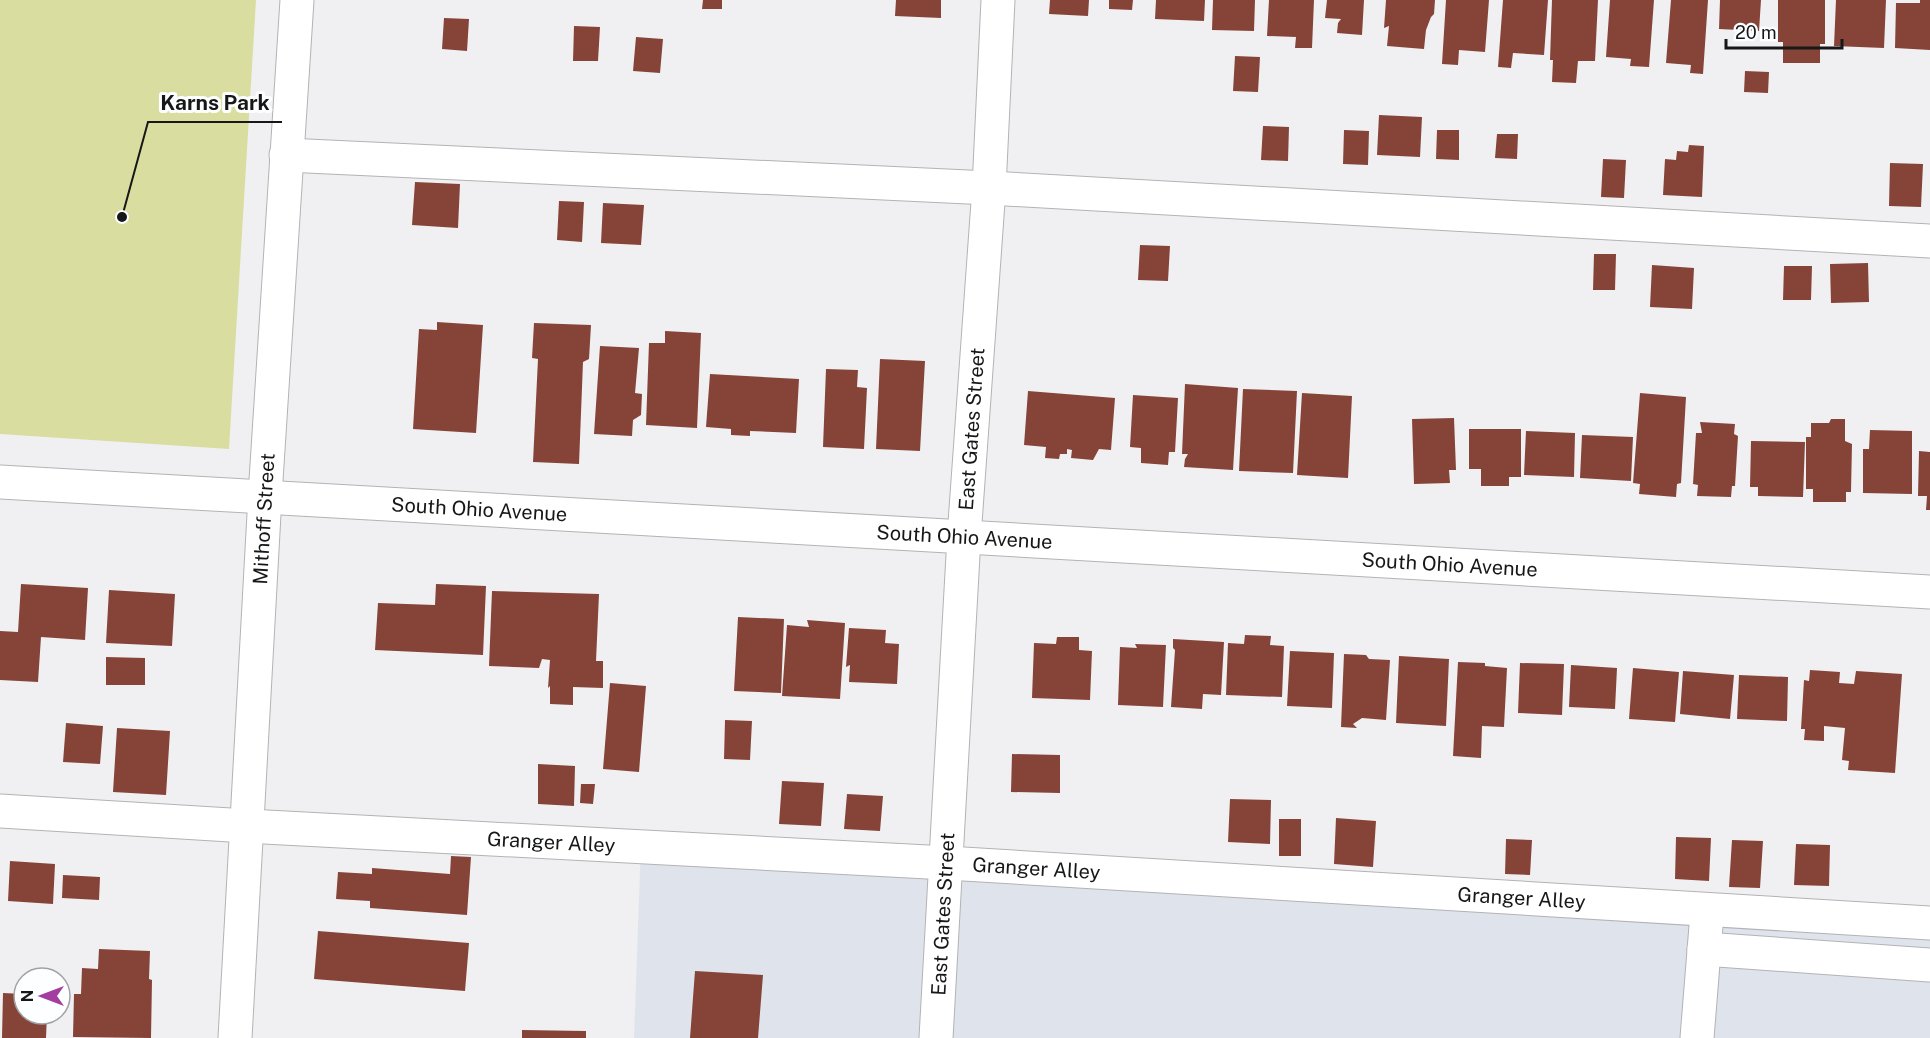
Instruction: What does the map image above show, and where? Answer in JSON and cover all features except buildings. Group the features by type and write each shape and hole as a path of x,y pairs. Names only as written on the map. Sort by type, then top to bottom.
{"street":[{"name":"Mithoff Street","path":"235,1038 265,496 297,0"},
{"name":"East Gates Street","path":"936,1038 964,537 989,188 998,0"},
{"path":"286,155 989,188 1930,241"},
{"name":"South Ohio Avenue","path":"0,482 1930,592"},
{"name":"Granger Alley","path":"0,811 946,863 1930,923"},
{"path":"1697,1038 1707,910"},
{"path":"1704,949 1930,965"}],"shaded area":[{"path":"641,842 1930,921 1930,1038 634,1038"}],"green space":[{"path":"0,0 256,0 229,449 0,434"}],"place":[{"name":"Karns Park","path":"122,217"}]}
